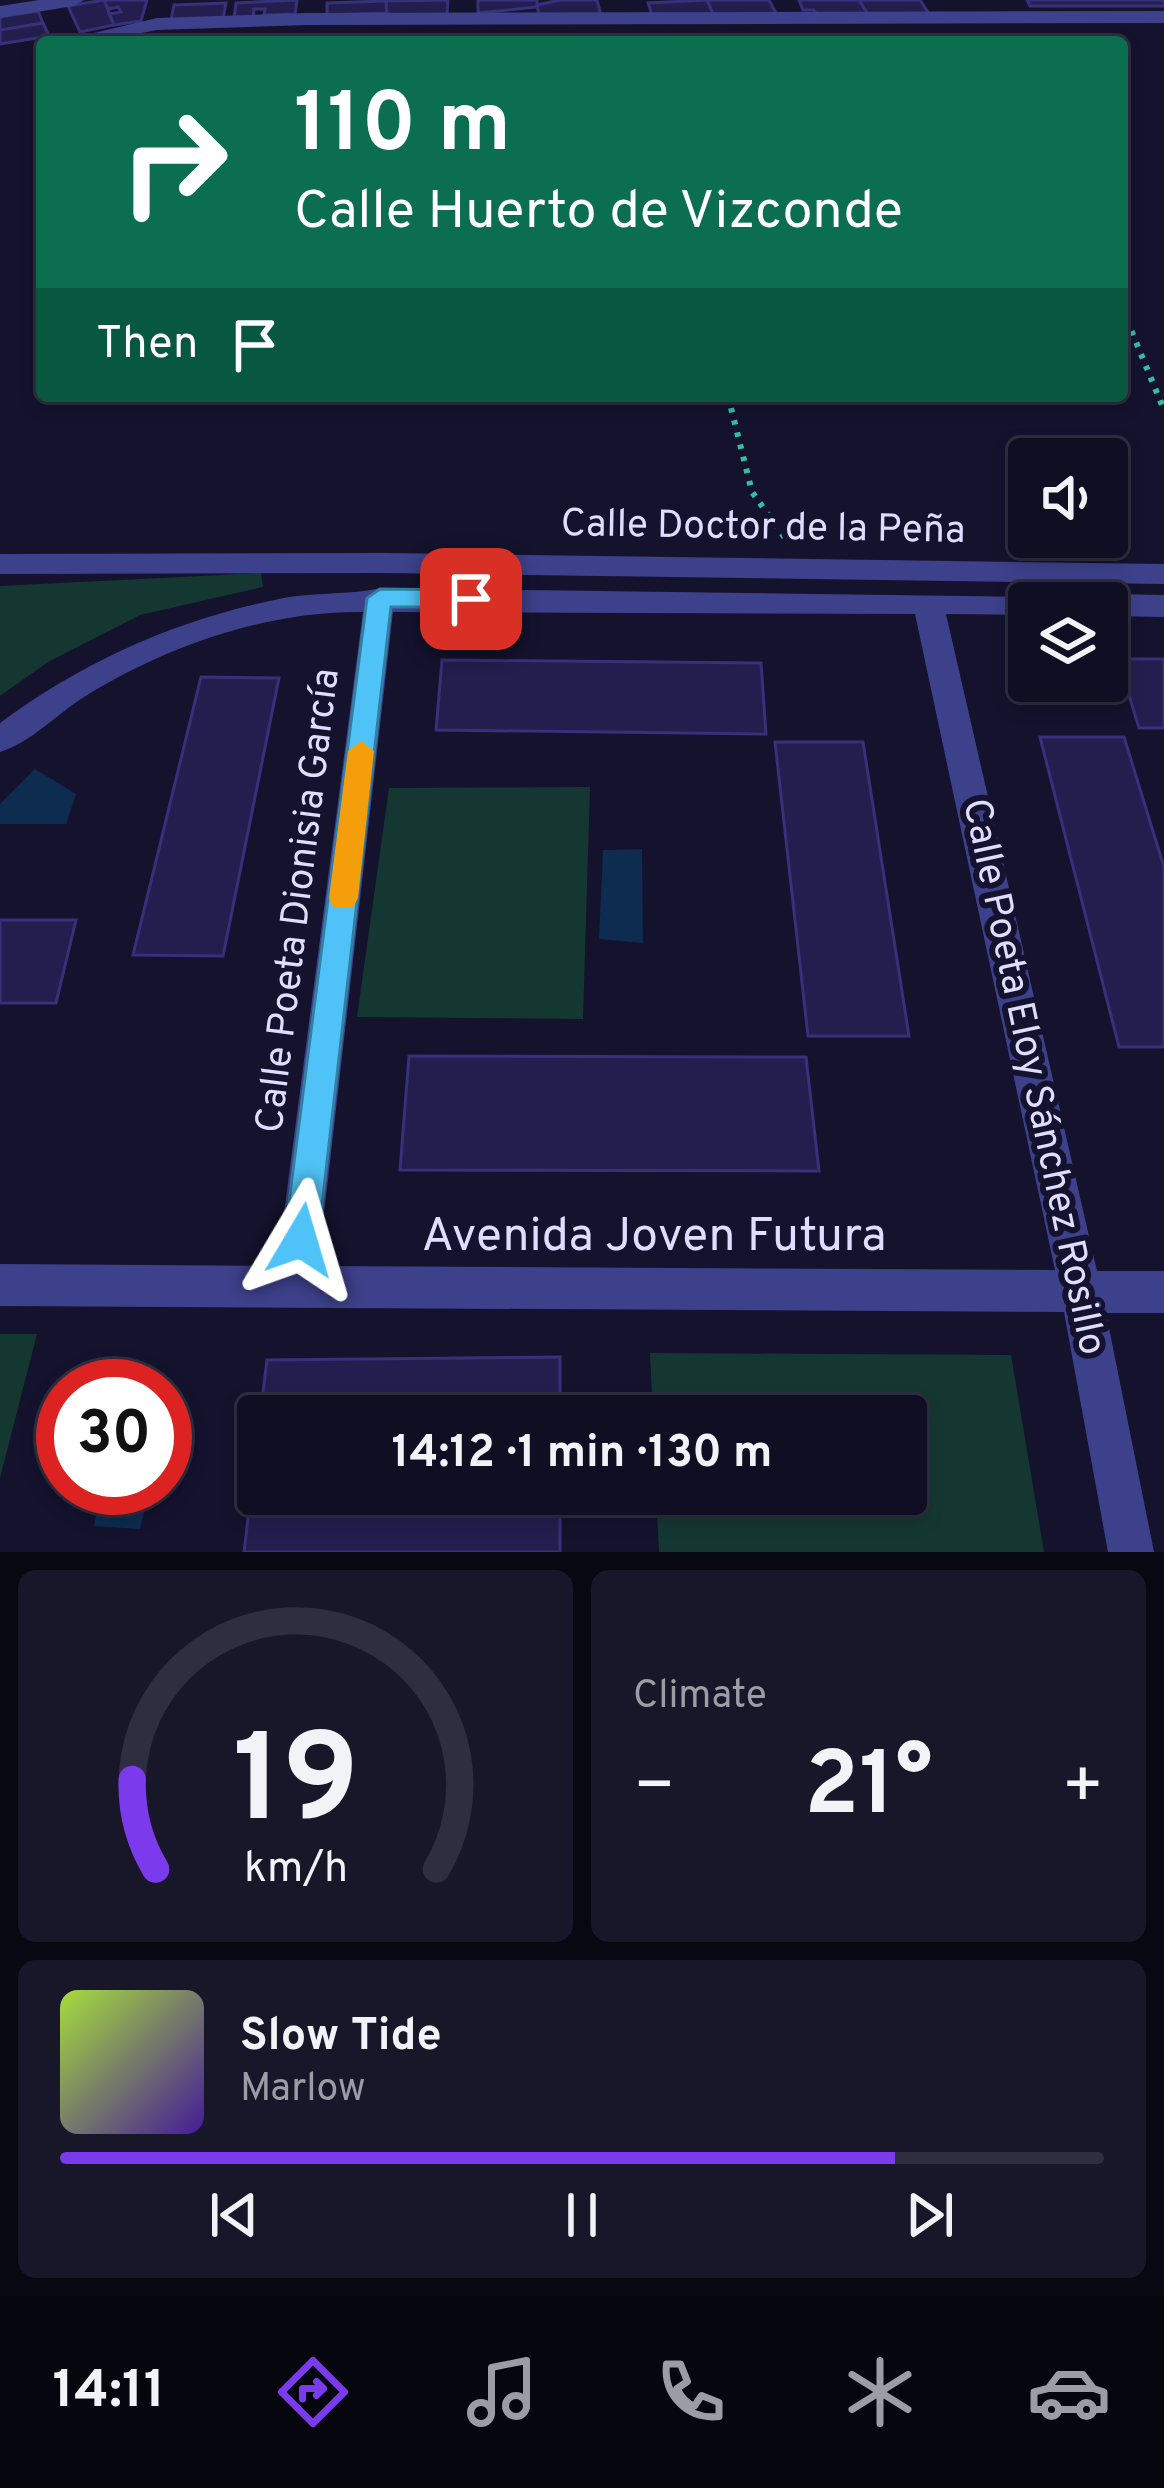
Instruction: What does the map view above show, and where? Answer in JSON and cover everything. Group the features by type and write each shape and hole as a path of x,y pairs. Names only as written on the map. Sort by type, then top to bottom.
{"street":[{"path":"0,12 74,0"},
{"path":"157,24 161,0"},
{"path":"779,0 790,21"},
{"path":"931,0 944,20"},
{"path":"50,2 63,36"},
{"path":"96,36 157,24 308,10 623,10 790,21 944,20 1010,10 1164,17"},
{"name":"Calle Doctor de la Peña","path":"0,564 1164,574"},
{"name":"Calle Poeta Dionisia García","path":"296,1286 380,598"},
{"path":"0,740 81,682 140,650 251,613 324,601 1008,604"},
{"name":"Calle Poeta Eloy Sánchez Rosillo","path":"928,603 1081,1291 1131,1552"},
{"path":"1128,605 1164,606"},
{"name":"Avenida Joven Futura","path":"0,1285 1164,1292"}],"path":[{"path":"1128,323 1164,410"},
{"path":"730,402 766,521 782,536 840,569"}],"green space":[{"path":"261,573 263,587 140,615 48,662 0,696 0,586"},
{"path":"590,787 583,1019 357,1017 389,788"},
{"path":"0,1334 37,1334 0,1478"},
{"path":"650,1353 1011,1355 1044,1552 659,1552 657,1515 927,1515 927,1395 652,1395"}],"water":[{"path":"35,769 76,794 66,824 0,824 0,804"},
{"path":"642,849 643,943 599,939 603,850"},
{"path":"96,1515 143,1515 140,1529 94,1526"}],"building":[{"path":"104,0 114,25 80,32 68,6"},
{"path":"104,0 147,0 141,21 114,25 109,14 121,12 118,7 108,9"},
{"path":"297,0 295,14 264,15 265,9 254,9 253,18 234,19 236,3"},
{"path":"448,0 447,14 387,16 386,1"},
{"path":"478,0 537,0 537,7 478,13"},
{"path":"597,0 601,15 539,15 537,5"},
{"path":"707,0 714,16 652,15 648,3"},
{"path":"707,0 769,0 777,15 714,16"},
{"path":"799,0 859,0 869,16 818,16 814,10 803,10"},
{"path":"859,0 920,0 931,17 869,16"},
{"path":"1027,0 1164,0 1164,6 1030,6"},
{"path":"386,1 387,13 327,15 327,3"},
{"path":"226,3 223,19 171,20 174,5"},
{"path":"38,11 43,23 0,30 0,17"},
{"path":"43,23 49,36 0,44 0,30"},
{"path":"1128,659 1164,659 1164,728 1139,728 1128,692"},
{"path":"442,660 761,663 766,734 436,730"},
{"path":"201,677 279,678 223,956 133,955"},
{"path":"1040,737 1124,737 1164,867 1164,1047 1119,1047"},
{"path":"775,742 863,742 909,1036 808,1036"},
{"path":"0,920 76,920 56,1003 0,1003"},
{"path":"409,1056 806,1057 819,1171 400,1170"},
{"path":"560,1357 560,1395 263,1395 267,1360"},
{"path":"248,1515 560,1515 560,1552 244,1552"}],"slow traffic":[{"path":"343,898 361,751"}],"route":[{"path":"301,1240 380,598 471,599"}]}
